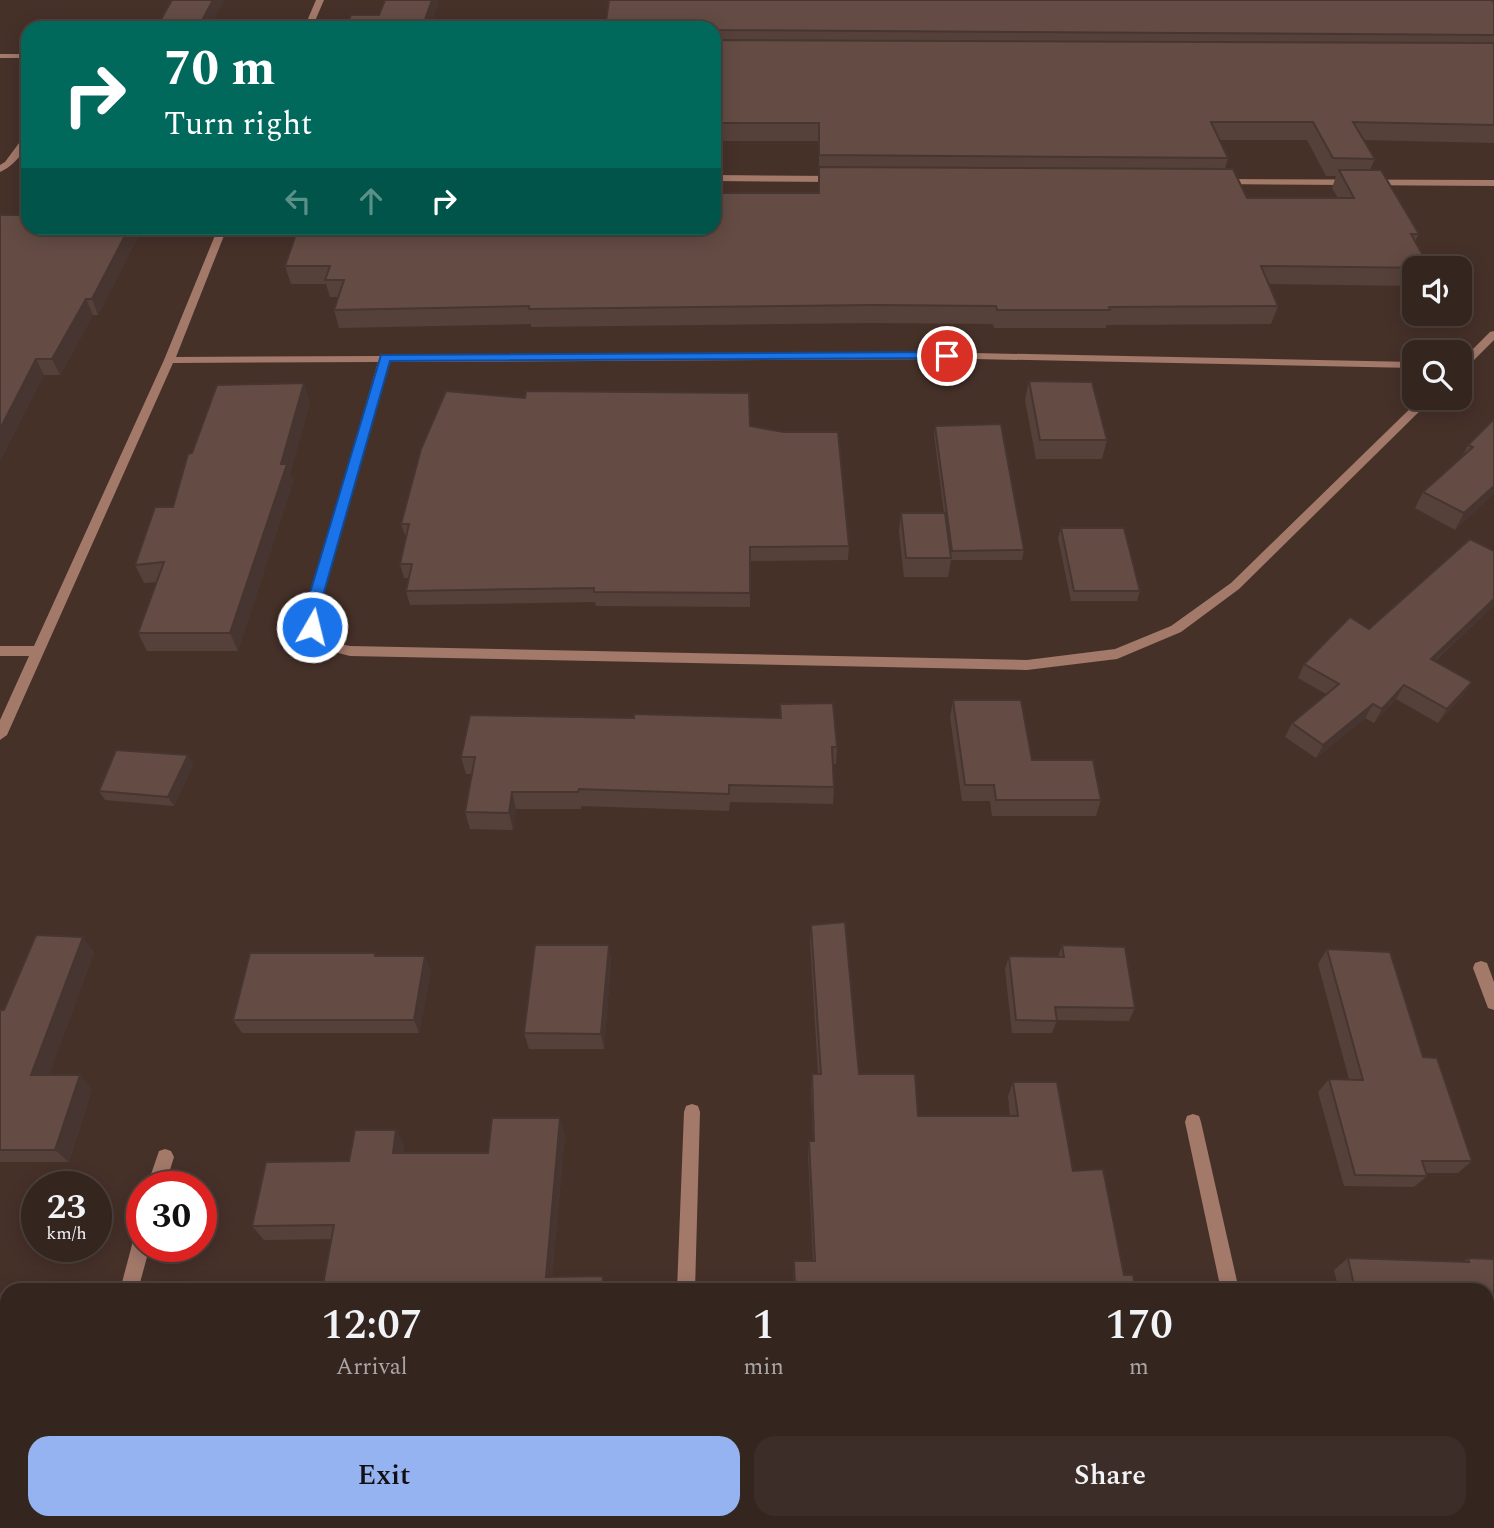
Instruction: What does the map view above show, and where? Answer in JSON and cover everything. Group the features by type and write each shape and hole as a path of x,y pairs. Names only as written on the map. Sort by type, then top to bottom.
{"street":[{"path":"311,21 320,0"},
{"path":"0,56 21,56"},
{"path":"0,169 8,164 21,146"},
{"path":"721,178 839,179"},
{"path":"1202,182 1494,183"},
{"path":"0,735 169,360 219,235"},
{"path":"1472,355 1494,334"},
{"path":"169,360 974,356 1402,365"},
{"path":"385,357 311,613 312,627 317,638 332,647 350,652 1027,665 1117,654 1176,629 1235,586 1416,410"},
{"path":"0,651 36,652"},
{"path":"1481,968 1494,1003"},
{"path":"686,1283 692,1112"},
{"path":"1193,1122 1228,1283"},
{"path":"160,1171 164,1157"},
{"path":"130,1283 136,1262"}],"building":[{"path":"172,0 213,0 202,21 160,21"},
{"path":"385,0 432,0 424,21 349,21 351,15 379,15"},
{"path":"609,0 1492,0 1494,3 1494,35 721,30 721,21 606,21"},
{"path":"721,40 1494,43 1494,125 1353,122 1375,159 1333,158 1313,122 1211,122 1228,158 819,155 819,123 721,123"},
{"path":"819,167 1233,169 1247,198 1354,198 1339,170 1381,170 1419,234 1411,234 1423,256 1402,256 1402,268 1261,266 1278,306 1109,307 1110,310 997,310 996,306 873,305 529,309 529,306 334,310 344,280 325,280 330,266 285,266 296,235 721,235 721,193 819,193"},
{"path":"0,215 21,215 21,235 125,235 92,299 86,299 52,359 36,359 0,429"},
{"path":"1029,381 1092,382 1107,440 1040,440"},
{"path":"304,383 281,464 287,464 230,633 138,633 164,562 135,565 155,507 173,507 188,454 192,453 217,385"},
{"path":"446,391 525,398 526,391 749,393 750,426 784,432 838,432 849,546 750,547 750,593 594,592 594,588 406,591 412,564 400,564 409,524 401,524 421,449"},
{"path":"1494,419 1494,486 1464,513 1423,492 1473,447 1468,445"},
{"path":"1001,424 1024,550 952,551 935,426"},
{"path":"901,513 945,513 951,558 906,558"},
{"path":"1061,528 1124,528 1140,591 1074,591"},
{"path":"1470,539 1494,551 1494,599 1431,659 1472,682 1447,709 1404,685 1382,709 1373,704 1323,745 1292,723 1339,684 1304,664 1350,617 1369,629"},
{"path":"953,700 1021,700 1032,760 1093,760 1101,800 996,800 994,785 965,785"},
{"path":"833,703 837,747 832,747 834,787 729,785 729,794 579,789 578,792 512,792 509,813 465,812 475,757 461,757 470,715 634,718 634,714 781,718 780,704"},
{"path":"116,750 188,755 168,797 99,791"},
{"path":"845,922 859,1074 915,1074 918,1116 1018,1116 1013,1082 1057,1082 1073,1171 1103,1169 1124,1275 1133,1275 1135,1283 795,1283 794,1261 815,1261 809,1141 814,1141 812,1074 821,1074 811,925"},
{"path":"36,935 83,937 31,1075 80,1075 55,1150 0,1150 0,1010 4,1010"},
{"path":"535,945 609,945 601,1034 524,1033"},
{"path":"1062,945 1125,947 1135,1008 1055,1007 1057,1021 1016,1020 1009,956 1064,957"},
{"path":"1327,949 1390,952 1423,1057 1437,1058 1472,1161 1422,1161 1427,1176 1355,1175 1329,1079 1363,1080"},
{"path":"250,953 375,953 375,956 425,956 414,1020 233,1020"},
{"path":"492,1118 560,1118 546,1277 603,1276 602,1283 323,1283 334,1225 252,1226 266,1162 349,1161 355,1130 396,1130 393,1153 488,1153"},
{"path":"1348,1258 1469,1262 1468,1258 1494,1259 1494,1283 1353,1283"}],"route":[{"path":"312,627 311,613 385,357 947,356"}]}
